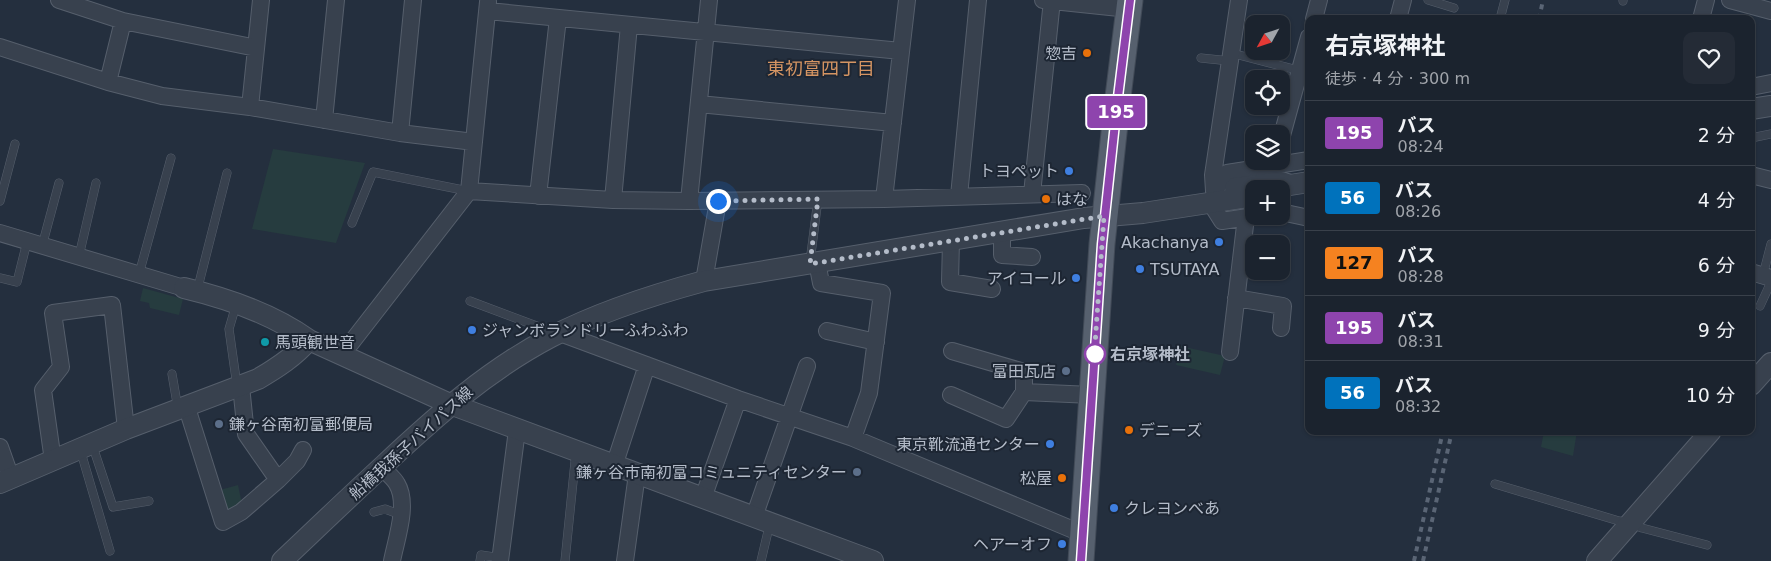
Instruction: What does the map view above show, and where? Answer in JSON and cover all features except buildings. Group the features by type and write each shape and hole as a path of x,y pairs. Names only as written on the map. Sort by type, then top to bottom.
{"main road":[{"path":"1081,561 1104,216 1130,5"}],"street":[{"path":"59,0 123,21 256,48"},
{"path":"250,108 261,0"},
{"path":"324,120 336,0"},
{"path":"400,133 413,0"},
{"path":"689,201 709,0"},
{"path":"884,198 907,0"},
{"path":"959,196 978,0"},
{"path":"1032,194 1049,0 1130,5"},
{"path":"1239,0 1213,175 1212,197 1222,221 1245,218"},
{"path":"1315,15 1318,0"},
{"path":"1399,15 1403,0"},
{"path":"1702,15 1706,0"},
{"path":"1730,0 1771,11"},
{"path":"340,354 351,343 469,191 488,6 558,18 901,51"},
{"path":"538,196 558,18"},
{"path":"108,82 123,21"},
{"path":"613,200 629,25"},
{"path":"0,47 108,82 162,96 250,108 400,133 474,142"},
{"path":"1286,125 1304,72"},
{"path":"1755,85 1771,83"},
{"path":"699,104 893,123"},
{"path":"1755,108 1771,106"},
{"path":"1290,162 1305,160"},
{"path":"1212,197 1227,173 1245,170"},
{"path":"1755,176 1771,180"},
{"name":"船橋我孫子バイパス線","path":"282,561 450,404 498,370 555,335 616,309 666,291 704,282 1104,216 1142,214 1281,182 1293,186"},
{"path":"469,191 613,200 689,201 1082,193"},
{"name":"船橋我孫子バイパス線","path":"1212,197 1245,196"},
{"path":"704,282 718,201"},
{"path":"1305,209 1281,212 1305,217"},
{"path":"1230,352 1236,298 1249,225"},
{"path":"0,233 190,289 236,305 288,325 309,340 450,404 873,561"},
{"path":"1002,233 1002,255 1032,256"},
{"path":"951,240 950,282 992,289"},
{"path":"814,263 821,283 882,293 869,393 853,438"},
{"path":"1236,298 1283,306 1281,328"},
{"path":"53,461 43,390 61,367 53,313 112,305 126,429"},
{"path":"827,331 876,342"},
{"path":"555,335 647,364 738,399 853,438 1083,534"},
{"path":"0,447 6,481 126,429 258,379 276,369 297,353 309,340"},
{"path":"951,395 1006,419 1024,392 1024,372 952,351"},
{"path":"614,466 647,364"},
{"path":"762,520 788,416 807,366"},
{"path":"239,387 246,434 278,480"},
{"path":"1024,392 1092,395"},
{"path":"703,498 738,399"},
{"path":"182,409 223,522 241,512 278,480 297,461 303,450"},
{"path":"501,560 517,430"},
{"path":"1597,561 1707,435"},
{"path":"381,467 397,484 402,498 401,515 392,561"},
{"path":"625,561 637,474"}],"lane":[{"path":"1428,0 1454,8"},
{"path":"1501,15 1505,0"},
{"path":"1201,58 1230,57 1304,72"},
{"path":"1755,137 1771,134"},
{"path":"0,201 15,144"},
{"path":"139,274 171,158"},
{"path":"352,223 373,172 469,191"},
{"path":"190,289 228,173"},
{"path":"0,278 17,282 35,244 59,183"},
{"path":"79,256 96,183"},
{"path":"814,263 818,199"},
{"path":"1760,306 1771,244"},
{"path":"470,301 542,328 555,335"},
{"path":"236,305 229,329 239,387"},
{"path":"172,374 182,409"},
{"path":"86,447 113,507 149,501"},
{"path":"86,447 110,551"},
{"path":"565,561 576,452"},
{"path":"1495,484 1642,528 1707,545"},
{"path":"374,512 385,510 401,515"},
{"path":"761,561 762,520"},
{"path":"480,561 481,555 501,560"}],"green space":[{"path":"273,149 365,163 336,243 252,229"},
{"path":"143,288 183,299 179,315 150,308 149,303 140,301"},
{"path":"1180,346 1225,356 1220,375 1176,365"},
{"path":"1543,435 1576,435 1573,456 1541,447"},
{"path":"238,485 242,504 227,514 220,490"}],"railway":[{"path":"1540,15 1543,0"},
{"path":"1414,561 1442,435"},
{"path":"1423,561 1451,435"}],"bus line":[{"name":"195","path":"1081,561 1102,244 1130,0"}],"place":[{"name":"惣吉","path":"1087,53"},
{"name":"トヨペット","path":"1069,171"},
{"name":"はな","path":"1046,199"},
{"name":"Akachanya","path":"1219,242"},
{"name":"TSUTAYA","path":"1140,269"},
{"name":"アイコール","path":"1076,278"},
{"name":"ジャンボランドリーふわふわ","path":"472,330"},
{"name":"馬頭観世音","path":"265,342"},
{"name":"右京塚神社","path":"1095,354"},
{"name":"富田瓦店","path":"1066,371"},
{"name":"鎌ヶ谷南初富郵便局","path":"219,424"},
{"name":"デニーズ","path":"1129,430"},
{"name":"東京靴流通センター","path":"1050,444"},
{"name":"鎌ヶ谷市南初富コミュニティセンター","path":"857,472"},
{"name":"松屋","path":"1062,478"},
{"name":"クレヨンべあ","path":"1114,508"},
{"name":"ヘアーオフ","path":"1062,544"}],"district":[{"name":"東初富四丁目","path":"821,68"}],"route":[{"path":"718,201 818,199 810,264 1104,216 1094,359 1095,354"}]}
